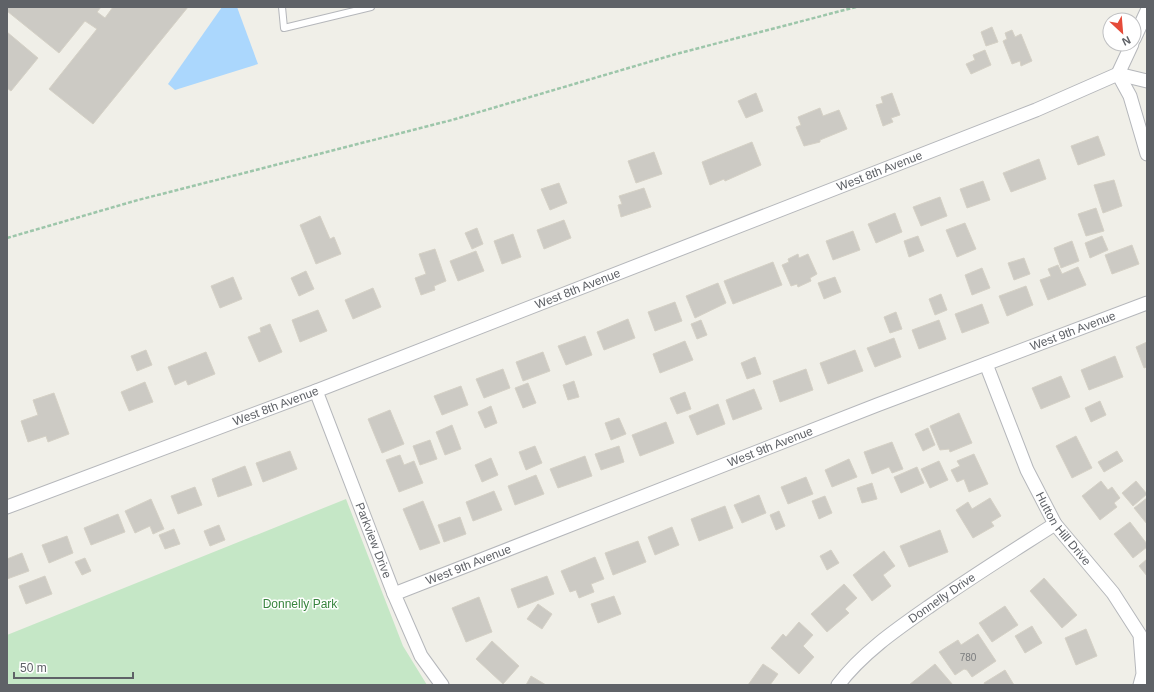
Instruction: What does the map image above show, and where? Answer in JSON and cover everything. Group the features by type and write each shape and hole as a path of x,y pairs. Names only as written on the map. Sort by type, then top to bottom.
{"street":[{"path":"1142,22 1147,11"},
{"path":"1118,74 1128,52"},
{"path":"1118,74 1147,81"},
{"path":"1118,74 1130,96 1147,154"},
{"name":"West 8th Avenue","path":"7,507 316,391 1021,115 1118,74"},
{"name":"West 9th Avenue","path":"394,594 1147,303"},
{"name":"Hutton Hill Drive","path":"986,364 1027,470 1055,524 1113,593 1140,635 1143,674 1140,685"},
{"name":"Parkview Drive","path":"316,391 394,594 421,656 442,685"},
{"name":"Donnelly Drive","path":"838,685 847,673 893,632 964,582 1055,524"}],"lane":[{"path":"282,7 284,28 371,7"}],"path":[{"path":"7,238 138,200 452,120 676,54 856,7"}],"green space":[{"name":"Donnelly Park","path":"346,499 403,646 427,685 7,685 7,635"}],"water":[{"path":"222,7 237,7 258,64 175,90 168,84"}],"building":[{"path":"7,7 101,7 97,12 105,18 113,7 188,7 93,124 49,89 97,29 85,21 59,53 7,11"},
{"path":"992,27 998,42 986,46 981,32"},
{"path":"1012,30 1015,37 1021,34 1032,61 1021,66 1020,61 1012,64 1003,41 1007,39 1005,33"},
{"path":"7,32 38,58 11,91 7,88"},
{"path":"985,50 991,65 971,74 966,64 975,60 973,55"},
{"path":"756,93 763,111 746,118 738,101"},
{"path":"892,93 900,115 891,118 893,122 883,126 876,105 883,103 881,97"},
{"path":"820,108 823,116 839,110 847,129 820,140 820,142 804,146 796,127 801,125 798,117"},
{"path":"1098,136 1105,155 1078,165 1071,146"},
{"path":"752,142 761,165 725,181 724,179 710,185 702,162"},
{"path":"654,152 662,174 636,183 628,161"},
{"path":"1039,159 1046,179 1011,192 1003,173"},
{"path":"1114,180 1122,206 1103,213 1094,185"},
{"path":"983,181 990,200 967,208 960,189"},
{"path":"559,183 567,203 550,210 541,189"},
{"path":"644,188 651,207 621,217 618,205 622,204 619,196"},
{"path":"940,197 947,216 921,226 913,207"},
{"path":"1096,208 1104,231 1086,236 1078,214"},
{"path":"895,213 902,232 876,243 868,224"},
{"path":"320,216 330,239 334,237 341,254 316,264 300,225"},
{"path":"564,220 571,238 544,249 537,230"},
{"path":"965,223 976,249 957,257 946,230"},
{"path":"477,228 483,244 472,249 465,233"},
{"path":"853,231 860,250 833,260 826,241"},
{"path":"513,234 521,257 502,264 494,241"},
{"path":"918,236 924,251 909,257 904,241"},
{"path":"1102,236 1108,250 1090,258 1085,243"},
{"path":"1072,241 1079,261 1061,268 1054,248"},
{"path":"1132,245 1139,264 1112,274 1105,255"},
{"path":"435,249 446,281 434,286 435,290 421,295 415,278 426,274 419,254"},
{"path":"476,251 484,271 458,281 450,261"},
{"path":"798,254 799,258 808,254 817,274 810,278 811,281 798,287 797,284 791,286 782,265 789,262 788,259"},
{"path":"1024,258 1030,274 1014,280 1008,263"},
{"path":"773,262 782,285 733,304 724,281"},
{"path":"1058,265 1062,274 1078,267 1086,285 1048,300 1040,280 1051,276 1048,269"},
{"path":"982,268 990,288 972,295 965,275"},
{"path":"306,271 314,289 299,296 291,278"},
{"path":"233,277 242,299 220,308 211,286"},
{"path":"835,277 841,292 824,299 818,283"},
{"path":"718,283 726,303 695,318 686,296"},
{"path":"1026,286 1033,305 1007,316 999,296"},
{"path":"373,288 381,307 353,319 345,300"},
{"path":"941,294 947,310 935,315 929,299"},
{"path":"675,302 682,321 655,331 648,312"},
{"path":"982,304 989,323 962,333 955,314"},
{"path":"318,310 327,331 300,342 292,320"},
{"path":"896,312 902,329 890,333 884,317"},
{"path":"628,319 635,338 604,350 597,332"},
{"path":"701,320 707,335 697,339 691,324"},
{"path":"939,320 946,339 919,349 912,330"},
{"path":"270,324 282,352 259,362 248,337 261,332 260,328"},
{"path":"585,336 592,355 566,365 558,346"},
{"path":"894,338 901,357 875,367 867,348"},
{"path":"685,341 693,360 660,373 653,354"},
{"path":"1147,342 1147,367 1144,368 1136,347"},
{"path":"146,350 152,365 137,371 131,356"},
{"path":"855,350 863,371 828,384 820,363"},
{"path":"206,352 215,374 188,385 186,380 175,385 168,367"},
{"path":"543,352 550,371 523,381 516,362"},
{"path":"1115,356 1123,377 1089,390 1081,370"},
{"path":"755,357 761,374 747,379 741,363"},
{"path":"503,369 510,388 484,398 476,379"},
{"path":"806,369 813,390 780,402 773,381"},
{"path":"1061,376 1070,397 1041,409 1032,388"},
{"path":"574,381 579,397 568,400 563,385"},
{"path":"145,382 153,402 129,411 121,392"},
{"path":"528,383 536,403 523,408 515,388"},
{"path":"461,386 468,405 442,415 434,396"},
{"path":"754,389 762,409 733,420 726,400"},
{"path":"685,392 691,409 677,414 670,398"},
{"path":"54,393 69,434 48,442 46,436 28,442 21,421 38,415 33,400"},
{"path":"1100,401 1106,415 1091,422 1085,408"},
{"path":"718,404 725,424 697,435 689,416"},
{"path":"491,406 497,423 485,428 478,412"},
{"path":"390,410 404,444 382,453 368,419"},
{"path":"959,413 972,443 950,452 949,449 940,450 930,426"},
{"path":"619,418 626,434 611,440 605,423"},
{"path":"666,422 674,443 640,456 632,435"},
{"path":"452,425 461,449 445,455 436,432"},
{"path":"928,428 935,445 923,451 915,434"},
{"path":"1076,436 1092,468 1072,478 1056,446"},
{"path":"430,440 437,459 420,465 413,446"},
{"path":"892,442 903,469 892,473 889,467 872,474 864,452"},
{"path":"535,446 542,463 526,470 519,452"},
{"path":"619,446 624,462 601,470 595,454"},
{"path":"290,451 297,469 263,482 256,463"},
{"path":"1117,451 1123,461 1104,472 1098,462"},
{"path":"974,454 988,484 969,492 964,479 957,482 951,470 960,466 957,461"},
{"path":"400,455 404,465 414,461 423,483 399,492 386,460"},
{"path":"585,456 592,476 558,488 550,469"},
{"path":"491,458 498,475 482,482 475,465"},
{"path":"849,459 857,477 832,487 825,470"},
{"path":"939,461 948,480 930,488 921,469"},
{"path":"245,466 252,485 218,497 212,479"},
{"path":"917,467 924,483 901,493 894,477"},
{"path":"536,475 544,494 515,505 508,486"},
{"path":"806,477 813,494 788,504 781,487"},
{"path":"1101,481 1108,490 1112,487 1120,498 1114,503 1117,507 1100,520 1082,496"},
{"path":"1136,481 1147,494 1133,506 1122,493"},
{"path":"872,483 877,499 862,503 857,488"},
{"path":"195,487 202,505 178,514 171,496"},
{"path":"494,491 502,510 473,521 466,502"},
{"path":"759,495 766,513 742,523 734,505"},
{"path":"825,496 832,513 819,519 812,501"},
{"path":"990,498 1001,516 991,522 994,526 973,538 956,510 968,502 972,509"},
{"path":"1147,498 1147,524 1134,508"},
{"path":"151,499 164,529 153,534 150,526 135,533 125,511"},
{"path":"423,501 440,543 420,550 403,509"},
{"path":"725,506 733,528 699,541 691,519"},
{"path":"779,511 785,526 776,530 770,515"},
{"path":"118,514 125,532 91,545 84,528"},
{"path":"460,517 466,534 444,542 438,525"},
{"path":"1130,522 1147,544 1147,547 1133,558 1114,534"},
{"path":"219,525 225,540 210,546 204,531"},
{"path":"672,527 679,545 655,555 648,537"},
{"path":"174,529 180,544 165,549 159,535"},
{"path":"940,530 948,552 909,567 900,546"},
{"path":"67,536 73,553 49,563 42,545"},
{"path":"638,541 646,562 613,575 605,553"},
{"path":"831,550 839,563 827,570 820,556"},
{"path":"884,551 895,566 883,575 891,586 872,601 853,575"},
{"path":"22,553 29,571 7,579 7,559"},
{"path":"595,557 604,579 591,584 594,592 579,598 576,590 570,592 561,571"},
{"path":"85,558 91,571 82,575 75,562"},
{"path":"1147,559 1147,576 1139,566"},
{"path":"45,576 52,594 26,604 19,586"},
{"path":"547,576 554,594 518,608 511,589"},
{"path":"1044,578 1077,615 1062,628 1030,591"},
{"path":"844,584 857,598 845,609 849,613 827,632 811,614"},
{"path":"614,596 621,614 598,623 591,604"},
{"path":"479,597 492,632 466,642 452,608"},
{"path":"538,604 552,614 542,629 527,619"},
{"path":"1005,606 1018,625 992,642 979,623"},
{"path":"799,622 813,635 803,646 814,657 799,674 771,648 783,634 786,637"},
{"path":"1032,626 1042,643 1025,653 1015,636"},
{"path":"1086,629 1097,656 1076,665 1065,638"},
{"path":"978,634 996,661 972,677 967,670 964,669 955,675 939,652 958,640 961,645"},
{"path":"492,641 519,666 503,684 476,659"},
{"path":"763,664 778,674 770,685 748,685"},
{"path":"935,664 953,685 909,685"},
{"path":"1005,670 1014,685 985,685 984,683"},
{"path":"531,676 546,685 526,685"}]}
